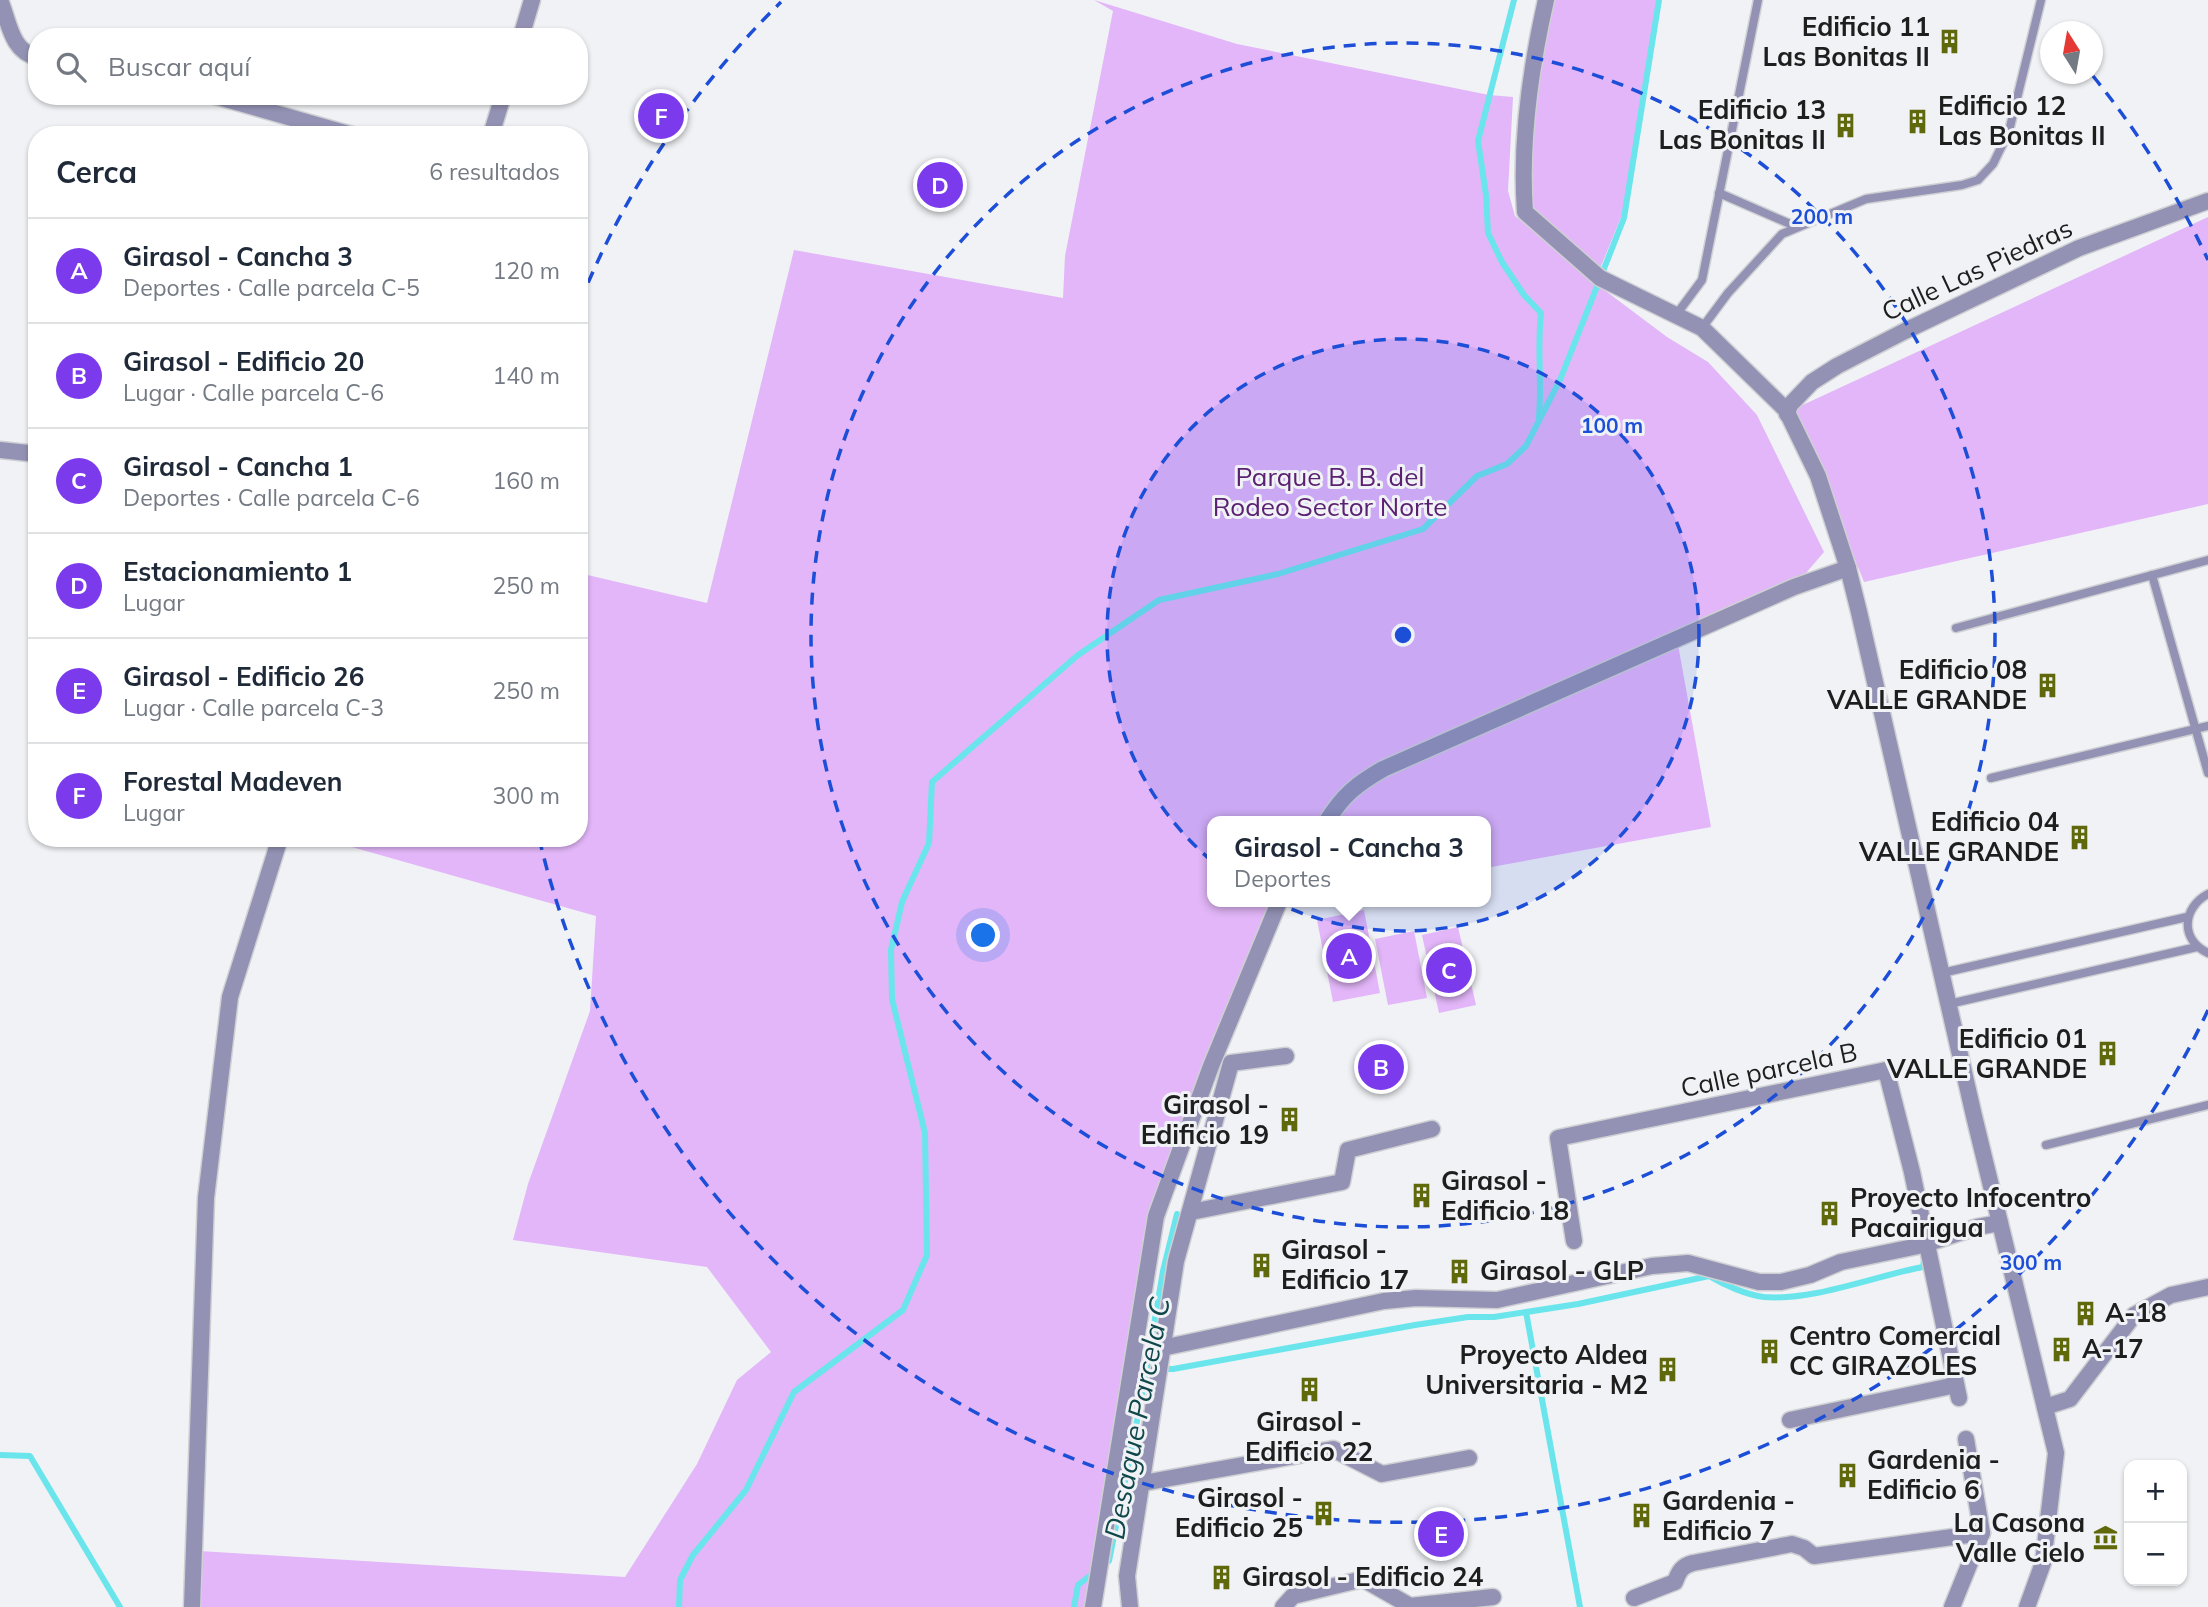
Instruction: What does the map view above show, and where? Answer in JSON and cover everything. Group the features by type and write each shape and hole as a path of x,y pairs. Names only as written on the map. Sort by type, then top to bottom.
{"street":[{"path":"0,0 16,44 28,55"},
{"path":"524,28 532,0"},
{"path":"1546,0 1533,55 1523,182 1525,212 1600,278 1702,328 1787,414 1818,476 1848,568 1950,1004 1973,1116 2056,1453 2043,1563 2027,1607"},
{"path":"247,105 320,126"},
{"path":"494,126 500,105"},
{"name":"Calle Las Piedras","path":"1787,414 1790,405 1812,382 1837,366 1917,325 2078,248 2208,201"},
{"path":"0,450 28,453"},
{"path":"1330,816 1357,784 1383,769 1794,587 1848,568"},
{"path":"192,1607 206,1198 230,997 277,847"},
{"path":"1093,1607 1156,1216 1211,1066 1277,907"},
{"path":"1130,1607 1127,1576 1176,1261 1231,1063 1286,1056"},
{"name":"Calle parcela B","path":"1574,1241 1558,1138 1886,1070 1912,1172 1958,1391 1790,1420"},
{"path":"1191,1212 1342,1182 1348,1150 1432,1129"},
{"path":"1163,1348 1384,1301 1416,1298 1497,1300 1652,1266 1688,1263 1759,1282 1781,1282 1810,1275 1841,1262 1927,1244 1977,1227 2000,1223"},
{"path":"2045,1407 2070,1399 2134,1315 2171,1295 2208,1287"},
{"path":"1952,1607 1982,1533 1966,1439"},
{"path":"1143,1483 1333,1449 1382,1474 1469,1458"},
{"path":"1634,1598 1675,1582 1684,1566 1791,1544 1804,1548 1814,1556 1982,1533"},
{"path":"1283,1607 1293,1595 1363,1579 1410,1605 1493,1597"}],"lane":[{"path":"1676,315 1702,280 1758,0"},
{"path":"1702,328 1728,293 1782,234 1866,199 1962,186 1978,180 1993,164 2009,131 2041,0"},
{"path":"1719,193 1797,228"},
{"path":"1956,628 2208,560"},
{"path":"2152,575 2208,773"},
{"path":"1991,778 2208,726"},
{"path":"2208,894 2192,907 2187,928 2190,939 2208,953"},
{"path":"1942,973 2188,917"},
{"path":"1950,1004 2197,947"},
{"path":"2046,1145 2208,1105"}],"green space":[{"name":"Parque B. B. del Rodeo Sector Norte","path":"1094,0 1237,44 1489,95 1513,97 1508,191 1515,216 1591,280 1667,337 1708,362 1757,415 1824,552 1794,587 1677,639 1711,827 1491,867 1491,816 1207,816 1207,907 1276,907 1224,1035 1161,1232 1094,1607 201,1607 200,1551 625,1577 697,1464 737,1380 771,1352 707,1267 513,1240 528,1184 590,1011 596,916 352,847 588,847 588,575 707,603 794,250 1063,298 1065,256 1113,11"},
{"path":"1549,0 1657,0 1622,215 1599,271 1528,210 1531,115"},
{"path":"2208,217 2208,504 1864,582 1794,409"},
{"path":"1364,910 1380,993 1333,1002 1317,920"},
{"path":"1458,927 1476,1005 1439,1013 1422,935"},
{"path":"1414,931 1427,998 1388,1005 1375,939"}],"waterway":[{"path":"1514,0 1478,141 1486,195 1488,233 1502,262 1524,295 1541,313 1539,417"},
{"path":"679,1607 680,1580 693,1555 746,1490 794,1392 903,1310 927,1255 925,1133 892,999 891,950 902,902 929,843 932,782 1078,655 1159,600 1278,574 1423,529 1477,476 1507,464 1526,446 1560,380 1624,218 1659,0"},
{"name":"Desague Parcela C","path":"1074,1607 1078,1585 1109,1561 1141,1401 1163,1271 1177,1214"},
{"path":"1146,1369 1173,1369 1415,1325 1468,1317 1494,1317 1578,1304 1709,1276 1757,1296 1803,1295 1923,1267 1924,1260"},
{"path":"1526,1312 1580,1607"},
{"path":"0,1455 30,1456 120,1607"}],"place":[{"name":"Edificio 11 Las Bonitas II","path":"1950,42"},
{"name":"Forestal Madeven","path":"661,116"},
{"name":"Edificio 12 Las Bonitas II","path":"1918,121"},
{"name":"Edificio 13 Las Bonitas II","path":"1846,125"},
{"name":"Estacionamiento 1","path":"940,185"},
{"name":"Edificio 08 VALLE GRANDE","path":"2047,685"},
{"name":"Edificio 04 VALLE GRANDE","path":"2079,837"},
{"name":"Girasol - Cancha 3","path":"1349,956"},
{"name":"Girasol - Cancha 1","path":"1449,970"},
{"name":"Edificio 01 VALLE GRANDE","path":"2107,1054"},
{"name":"Girasol - Edificio 20","path":"1381,1067"},
{"name":"Girasol - Edificio 19","path":"1289,1120"},
{"name":"Girasol - Edificio 18","path":"1421,1196"},
{"name":"Proyecto Infocentro Pacairigua","path":"1830,1213"},
{"name":"Girasol - Edificio 17","path":"1261,1265"},
{"name":"Girasol - GLP","path":"1460,1271"},
{"name":"A-18","path":"2085,1313"},
{"name":"A-17","path":"2062,1349"},
{"name":"Centro Comercial CC GIRAZOLES","path":"1769,1351"},
{"name":"Proyecto Aldea Universitaria - M2","path":"1668,1370"},
{"name":"Girasol - Edificio 22","path":"1309,1390"},
{"name":"Gardenia - Edificio 6","path":"1847,1475"},
{"name":"Girasol - Edificio 25","path":"1323,1513"},
{"name":"Gardenia - Edificio 7","path":"1642,1516"},
{"name":"Girasol - Edificio 26","path":"1441,1534"},
{"name":"La Casona Valle Cielo","path":"2105,1538"},
{"name":"Girasol - Edificio 24","path":"1222,1577"}]}
